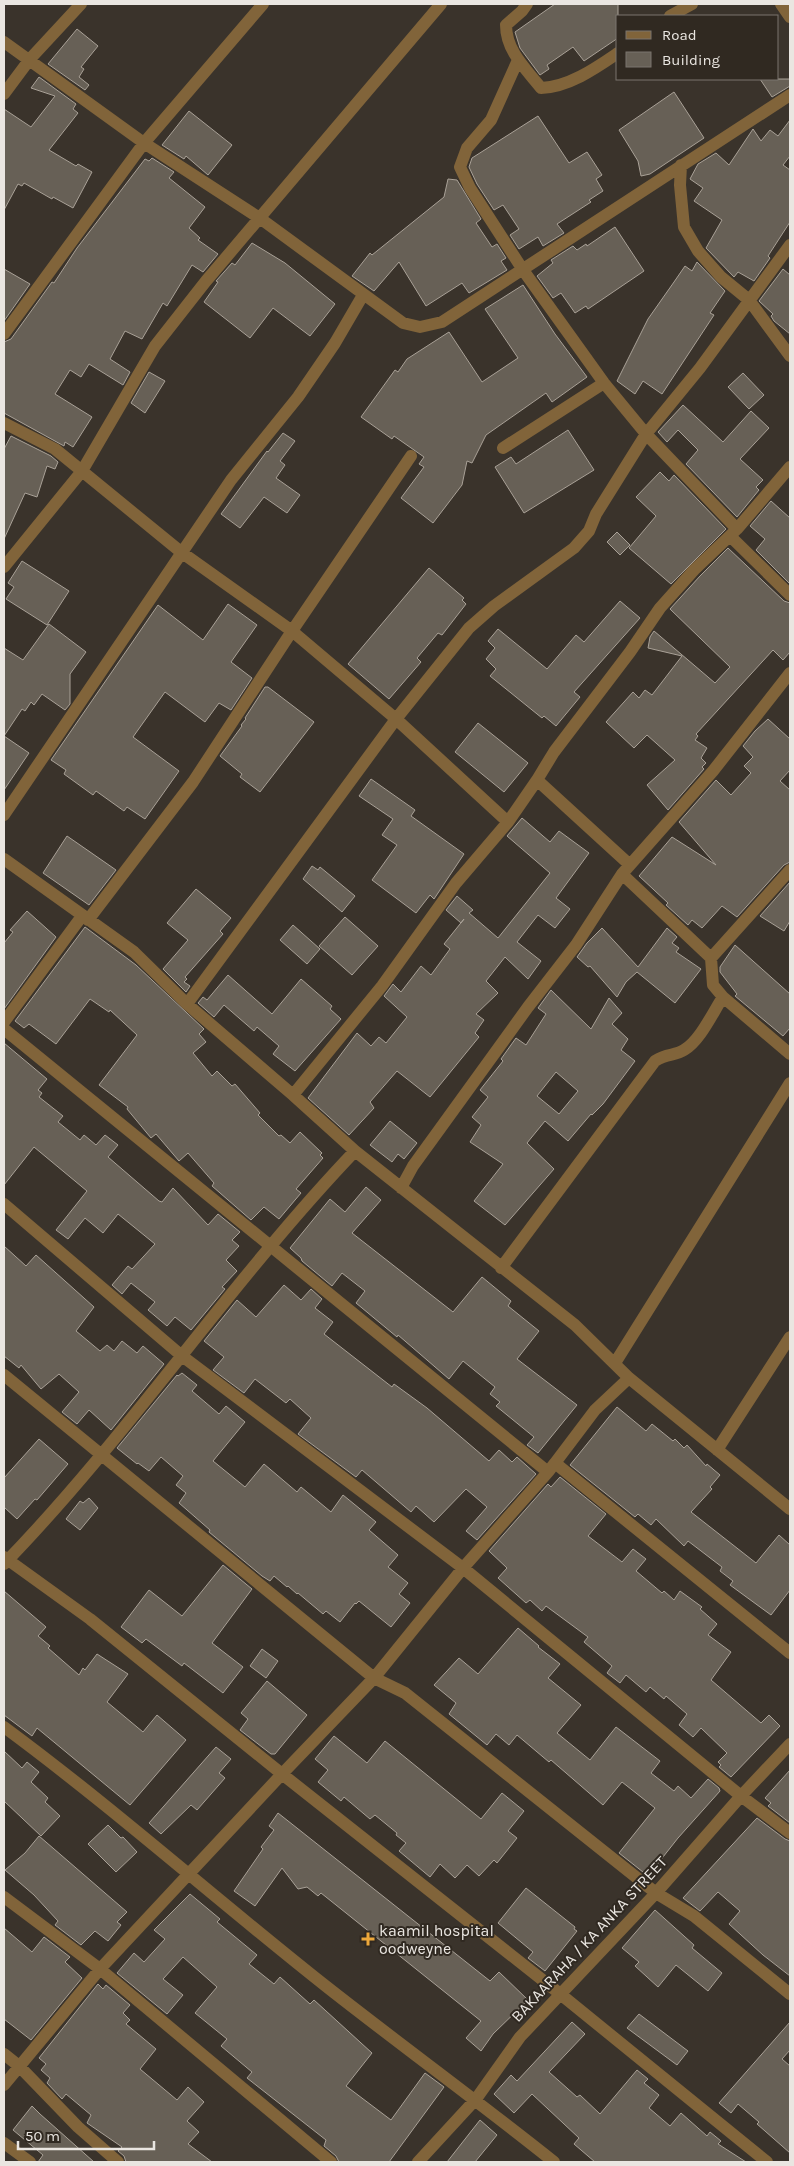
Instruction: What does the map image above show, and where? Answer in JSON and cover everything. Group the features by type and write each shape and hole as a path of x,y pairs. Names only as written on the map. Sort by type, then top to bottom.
{"street":[{"path":"4,94 30,60 81,4"},
{"path":"4,334 144,143 263,4"},
{"path":"4,567 82,470 155,346 206,281 441,4"},
{"path":"527,4 506,26 506,38 518,60 541,88 555,88 569,82 616,54"},
{"path":"672,15 692,4"},
{"path":"782,4 790,17"},
{"path":"4,42 144,143 261,218 403,323 420,327 442,322 790,95"},
{"path":"518,60 491,120 467,148 460,167 470,188 523,270 604,383 646,434 790,595"},
{"path":"681,165 680,185 684,227 698,251 721,277 749,300 790,356"},
{"path":"187,1004 396,719 469,628 494,606 574,548 588,531 596,514 646,434 700,368 790,245"},
{"path":"4,815 230,480 298,397 335,343 363,295"},
{"path":"503,448 604,383"},
{"path":"4,423 55,449 181,552 292,631 396,719 508,822"},
{"path":"4,1022 193,782 292,631 411,456"},
{"path":"293,1095 382,986 456,883 508,822 554,752 630,652 660,608 694,570 733,532 790,467"},
{"path":"401,1188 412,1166 528,1007 576,945 626,869 713,771 790,673"},
{"path":"537,780 711,958 713,985 723,997 790,1054"},
{"path":"4,859 134,952 187,1004 355,1151 575,1326 629,1378 790,1509"},
{"path":"711,958 790,870"},
{"path":"501,1268 655,1061 664,1054 681,1052 692,1046 723,997"},
{"path":"4,1029 271,1247 790,1653"},
{"path":"615,1363 790,1083"},
{"path":"355,1151 311,1198 103,1454 5,1560 90,1620 559,1993 767,2162"},
{"path":"4,1204 182,1356 463,1568 741,1796 790,1833"},
{"path":"718,1450 790,1337"},
{"path":"4,1375 103,1454 374,1678 406,1693 656,1893 694,1916 790,1994"},
{"path":"4,2085 100,1969 374,1678 463,1568 552,1468 595,1410 629,1378"},
{"path":"4,1727 54,1764 327,1987 476,2099 554,2162"},
{"name":"BAKAARAHA / KA ANKA STREET","path":"418,2162 476,2099 520,2037 559,1993 656,1893 741,1796 790,1744"},
{"path":"4,1896 100,1969 331,2162"},
{"path":"4,2054 78,2127 118,2162"},
{"path":"4,2143 30,2162"}],"building":[{"path":"555,4 618,4 616,39 584,61 573,47 547,65 549,69 540,75 520,48 515,32"},
{"path":"77,29 98,46 81,67 84,69 79,77 89,85 85,90 48,64"},
{"path":"39,77 76,104 73,109 78,113 49,150 76,166 78,164 92,172 73,208 53,197 52,199 24,183 22,186 18,184 4,210 4,109 31,127 55,96 31,88"},
{"path":"790,79 790,86 772,97 761,80"},
{"path":"674,92 704,138 650,174 641,176 638,161 619,130"},
{"path":"189,111 232,145 208,175 186,156 184,159 162,145"},
{"path":"538,116 569,163 587,152 602,175 596,179 603,191 589,200 591,202 557,224 564,233 543,246 538,237 519,249 510,235 519,229 503,205 494,210 477,184 469,167 472,158"},
{"path":"790,120 790,156 783,165 790,170 790,222 768,256 770,258 754,281 738,272 734,277 706,248 722,220 694,201 703,188 690,179 698,164 716,153 729,165 753,129 761,141 770,130 778,136"},
{"path":"152,158 174,172 169,178 205,207 189,228 200,238 198,240 218,254 203,272 192,265 167,306 163,303 142,339 125,331 110,359 130,372 123,385 89,364 81,377 70,370 55,394 92,417 73,447 65,442 64,446 4,413 4,342 11,339 145,159 149,161"},
{"path":"448,179 457,180 481,219 476,223 492,247 497,244 506,258 501,261 507,270 469,293 462,283 426,306 399,262 374,291 352,276 370,253 372,255 444,197"},
{"path":"615,227 644,271 588,309 586,306 575,313 561,293 553,298 537,276 553,263 551,260 573,246 577,250 586,244 587,246"},
{"path":"252,243 285,263 335,304 310,336 273,308 250,338 204,302 218,282 216,281 232,263 235,265"},
{"path":"697,262 725,291 710,313 714,315 662,394 643,381 635,394 617,381 648,319 685,266 692,271"},
{"path":"4,269 30,284 4,321"},
{"path":"783,269 790,275 790,334 774,321 771,316 773,314 759,301"},
{"path":"523,285 555,334 587,377 552,402 546,393 486,435 472,463 467,461 462,485 433,523 401,498 424,467 419,464 424,457 394,436 392,439 361,417 395,370 398,372 407,359 449,332 482,382 518,358 485,309"},
{"path":"149,372 165,381 145,413 131,403"},
{"path":"743,373 764,395 749,409 728,387"},
{"path":"683,405 723,442 751,411 769,428 740,459 763,480 756,487 759,490 737,517 686,464 698,450 678,430 667,442 658,432"},
{"path":"568,430 594,470 524,513 495,467 511,457 516,464"},
{"path":"283,433 295,441 280,461 285,465 276,478 300,495 287,513 264,497 240,528 221,514 267,451"},
{"path":"11,436 51,456 58,462 55,469 47,466 37,497 25,493 4,539 4,449"},
{"path":"660,472 669,481 674,475 726,529 671,584 629,548 656,516 636,497"},
{"path":"771,501 790,518 790,584 756,550 765,539 750,526"},
{"path":"617,532 630,545 620,555 607,542"},
{"path":"728,548 784,601 790,603 790,652 783,660 773,650 696,734 698,736 695,740 707,748 701,758 706,763 702,767 704,769 668,810 647,785 675,760 647,735 634,748 606,722 633,692 639,698 645,690 652,695 682,656 648,648 650,637 654,631 715,683 730,667 670,609"},
{"path":"22,561 69,591 47,625 6,599 14,587 8,583"},
{"path":"429,568 464,598 462,600 466,604 442,635 438,633 417,658 421,662 389,699 348,664"},
{"path":"620,601 640,618 574,692 580,697 556,726 544,716 542,718 490,676 496,669 486,659 495,648 488,641 498,629 547,669 576,635 584,642"},
{"path":"228,604 257,625 231,662 252,678 231,710 219,703 205,722 165,692 133,737 179,771 145,819 127,807 124,811 96,791 93,795 64,774 66,770 51,760 158,605 203,640"},
{"path":"49,624 86,652 70,674 70,704 65,710 42,694 34,705 31,702 25,711 22,709 4,736 4,648 23,660"},
{"path":"265,687 268,687 314,722 260,792 240,777 242,774 220,756 242,726"},
{"path":"768,719 790,739 790,770 780,781 790,790 790,862 784,865 737,917 722,906 702,928 692,920 688,925 639,876 672,837 716,865 679,822 716,780 731,795 751,773 744,766 753,757 743,746"},
{"path":"478,723 528,763 504,792 455,752"},
{"path":"4,736 29,753 4,790"},
{"path":"371,779 415,810 411,816 464,854 434,899 430,895 416,913 372,880 397,845 382,835 393,819 359,796"},
{"path":"522,818 550,842 559,831 589,853 556,898 570,909 555,928 538,915 517,942 541,961 528,979 505,957 486,981 498,993 476,1014 484,1020 475,1033 479,1037 430,1097 397,1071 370,1102 374,1108 349,1135 308,1098 357,1033 371,1046 379,1037 386,1043 407,1017 384,996 393,984 401,992 421,966 431,975 450,949 444,944 461,923 446,910 457,896 473,910 469,913 498,938 550,873 507,836"},
{"path":"67,836 116,870 89,905 43,873"},
{"path":"312,866 318,870 320,867 355,896 342,912 303,879"},
{"path":"790,882 790,921 784,931 760,916"},
{"path":"196,889 231,918 220,931 223,934 185,977 187,979 184,982 190,986 186,992 163,969 188,940 167,923"},
{"path":"27,911 56,937 4,1009 4,943 13,932 10,930"},
{"path":"345,917 378,946 352,975 319,946"},
{"path":"293,925 320,949 307,964 280,940"},
{"path":"85,927 136,965 204,1029 199,1034 206,1042 193,1053 212,1076 217,1071 232,1086 235,1084 260,1113 258,1115 279,1136 281,1135 290,1143 300,1132 322,1153 320,1155 323,1158 296,1189 301,1193 279,1219 264,1207 251,1220 212,1186 214,1183 188,1153 179,1161 156,1134 151,1138 127,1109 128,1107 99,1085 137,1035 110,1010 109,1012 90,999 56,1044 29,1024 24,1028 15,1021"},
{"path":"602,928 638,967 667,928 677,937 672,943 679,948 676,952 701,969 675,1003 637,972 626,982 617,997 590,966 588,967 577,957 587,943"},
{"path":"735,945 790,994 790,1028 783,1036 735,996 737,994 720,972 720,967"},
{"path":"228,975 272,1014 301,979 332,1006 330,1009 341,1019 295,1071 273,1054 279,1046 257,1027 254,1031 224,1005 214,1017 198,1003 203,997 207,1000"},
{"path":"551,990 591,1029 609,998 622,1013 612,1024 628,1039 621,1050 635,1061 603,1104 591,1114 568,1141 545,1121 527,1143 554,1169 505,1225 474,1201 503,1164 470,1142 481,1125 472,1117 488,1097 480,1090 503,1061 501,1059 516,1038 526,1045 546,1014 538,1008","holes":["556,1072 578,1091 559,1114 537,1096"]},
{"path":"4,1043 47,1079 38,1090 42,1093 39,1097 63,1116 58,1122 80,1140 84,1135 96,1145 105,1135 118,1145 108,1157 159,1201 162,1202 173,1188 208,1225 218,1214 240,1232 232,1240 239,1246 226,1260 237,1271 222,1287 225,1289 191,1330 175,1317 167,1326 148,1310 155,1302 131,1283 122,1294 112,1285 128,1266 132,1269 155,1244 118,1214 103,1233 85,1218 68,1239 56,1230 87,1191 34,1147 4,1185"},
{"path":"390,1121 417,1143 404,1159 398,1154 392,1162 370,1145"},
{"path":"366,1187 381,1200 352,1233 453,1312 482,1277 511,1301 508,1306 539,1331 517,1359 577,1405 538,1453 527,1445 534,1437 496,1406 500,1402 490,1394 495,1387 463,1361 449,1379 398,1335 397,1337 356,1303 365,1291 342,1273 332,1286 302,1261 290,1248 330,1199 345,1212"},
{"path":"4,1246 26,1266 36,1255 94,1307 76,1331 100,1351 107,1345 114,1351 122,1341 137,1353 143,1346 164,1364 111,1430 89,1410 77,1424 62,1412 79,1392 59,1374 41,1389 21,1365 19,1368 4,1356"},
{"path":"284,1285 301,1300 311,1289 322,1299 315,1308 333,1322 324,1334 392,1387 394,1384 427,1408 489,1461 499,1450 512,1462 517,1457 536,1474 477,1540 466,1531 487,1507 466,1489 434,1522 416,1506 411,1512 362,1470 356,1477 298,1434 311,1418 290,1399 286,1403 255,1379 244,1393 213,1370 224,1357 204,1341 237,1300 256,1317"},
{"path":"182,1373 197,1385 192,1391 219,1414 226,1406 245,1422 213,1461 245,1487 264,1464 297,1492 301,1487 331,1512 343,1495 376,1522 369,1530 398,1555 388,1567 408,1583 399,1594 410,1603 391,1627 359,1601 355,1603 340,1622 326,1611 323,1614 274,1576 270,1581 262,1576 209,1532 210,1530 179,1503 186,1493 176,1485 183,1476 161,1457 149,1471 117,1448 177,1375"},
{"path":"617,1407 646,1431 652,1424 673,1441 675,1439 684,1448 687,1445 706,1466 707,1464 720,1475 710,1487 712,1489 691,1512 756,1563 779,1535 790,1545 790,1590 771,1615 730,1585 733,1581 720,1571 722,1567 688,1541 684,1546 656,1519 651,1525 638,1514 635,1517 570,1465"},
{"path":"39,1439 68,1464 37,1500 35,1499 17,1519 4,1507 4,1478"},
{"path":"560,1477 606,1514 588,1536 622,1562 633,1549 646,1559 636,1571 662,1593 664,1591 674,1600 680,1591 702,1607 700,1609 717,1624 708,1635 731,1652 711,1680 761,1723 769,1715 780,1726 731,1777 719,1767 721,1765 718,1762 727,1753 701,1728 693,1737 679,1725 687,1714 666,1696 664,1699 650,1687 646,1692 626,1675 620,1683 607,1673 612,1666 584,1642 588,1637 546,1606 542,1611 530,1600 526,1603 498,1578 507,1568 489,1551 548,1484 551,1487"},
{"path":"89,1498 98,1508 80,1530 66,1519 80,1501 83,1503"},
{"path":"223,1565 252,1589 212,1643 243,1667 223,1693 184,1663 182,1666 146,1639 142,1643 121,1627 149,1590 182,1616"},
{"path":"4,1591 46,1627 38,1636 50,1646 48,1648 79,1675 83,1668 85,1670 97,1654 128,1674 107,1702 143,1732 157,1715 186,1740 130,1805 37,1728 32,1736 4,1715"},
{"path":"518,1628 560,1664 548,1678 581,1705 557,1733 590,1760 616,1727 660,1761 651,1773 674,1791 678,1786 691,1798 708,1779 719,1788 720,1791 678,1838 648,1876 619,1853 655,1808 622,1782 603,1805 551,1760 549,1762 517,1735 509,1745 496,1734 487,1745 449,1714 456,1703 434,1685 459,1658 478,1674"},
{"path":"262,1649 278,1661 266,1678 250,1666"},
{"path":"267,1681 307,1715 275,1754 271,1754 240,1730 248,1719 241,1713"},
{"path":"334,1736 367,1763 385,1741 481,1819 502,1793 524,1811 508,1831 517,1838 497,1863 494,1860 479,1876 467,1865 455,1878 440,1864 430,1877 399,1851 406,1843 396,1835 397,1833 375,1815 370,1819 344,1797 341,1801 318,1782 328,1770 315,1759"},
{"path":"216,1747 231,1759 219,1773 225,1778 197,1810 191,1805 161,1834 149,1823"},
{"path":"4,1751 22,1768 27,1762 39,1772 31,1782 48,1798 45,1802 60,1816 41,1836 4,1801"},
{"path":"790,1770 790,1823 768,1806 771,1803 765,1798"},
{"path":"278,1813 490,1981 499,1972 528,2000 493,2034 481,2051 466,2038 481,2021 321,1893 318,1896 307,1887 298,1889 282,1868 255,1906 234,1891 263,1849 261,1847 274,1830 269,1826"},
{"path":"757,1818 790,1841 790,1976 763,1955 729,1924 740,1911 718,1892 700,1911 683,1898"},
{"path":"108,1825 137,1852 116,1872 88,1844"},
{"path":"39,1836 127,1912 117,1922 121,1925 108,1941 95,1931 81,1945 55,1925 58,1921 34,1895 5,1870 25,1853"},
{"path":"526,1888 575,1927 574,1929 577,1931 545,1971 528,1958 533,1952 498,1923"},
{"path":"190,1894 220,1919 217,1922 257,1955 249,1964 274,1984 280,1977 310,2004 314,2000 372,2053 346,2086 391,2120 425,2073 444,2087 389,2162 339,2162 336,2156 324,2146 326,2140 247,2078 252,2072 221,2046 227,2039 195,2013 217,1987 183,1957 163,1979 183,1995 167,2014 117,1973 134,1953 144,1962 165,1939 154,1930"},
{"path":"655,1910 694,1945 692,1948 722,1973 708,1991 676,1965 658,1987 635,1966 639,1962 622,1948"},
{"path":"4,1928 32,1952 44,1937 70,1957 65,1962 82,1978 31,2040 4,2019"},
{"path":"98,1984 103,1989 106,1985 130,2005 123,2013 130,2020 126,2024 156,2049 140,2069 177,2100 188,2087 204,2102 187,2121 199,2132 188,2144 212,2162 126,2162 124,2156 118,2151 122,2147 87,2123 91,2115 66,2094 62,2099 47,2083 50,2078 41,2070 46,2064 39,2058"},
{"path":"639,2014 688,2051 677,2065 627,2028"},
{"path":"572,2022 585,2034 549,2072 577,2097 580,2095 600,2114 637,2070 648,2079 644,2083 659,2095 649,2108 670,2126 681,2113 707,2136 710,2132 721,2141 718,2144 746,2162 595,2162 574,2144 579,2138 532,2094 514,2113 494,2094 511,2075 517,2081"},
{"path":"790,2022 790,2050 782,2059 790,2066 790,2153 757,2124 759,2122 738,2104 731,2113 719,2103"},
{"path":"32,2106 94,2162 38,2162 43,2155 13,2130"},
{"path":"480,2120 497,2135 475,2162 447,2162"}],"place":[{"name":"kaamil hospital oodweyne","path":"368,1939"}]}
